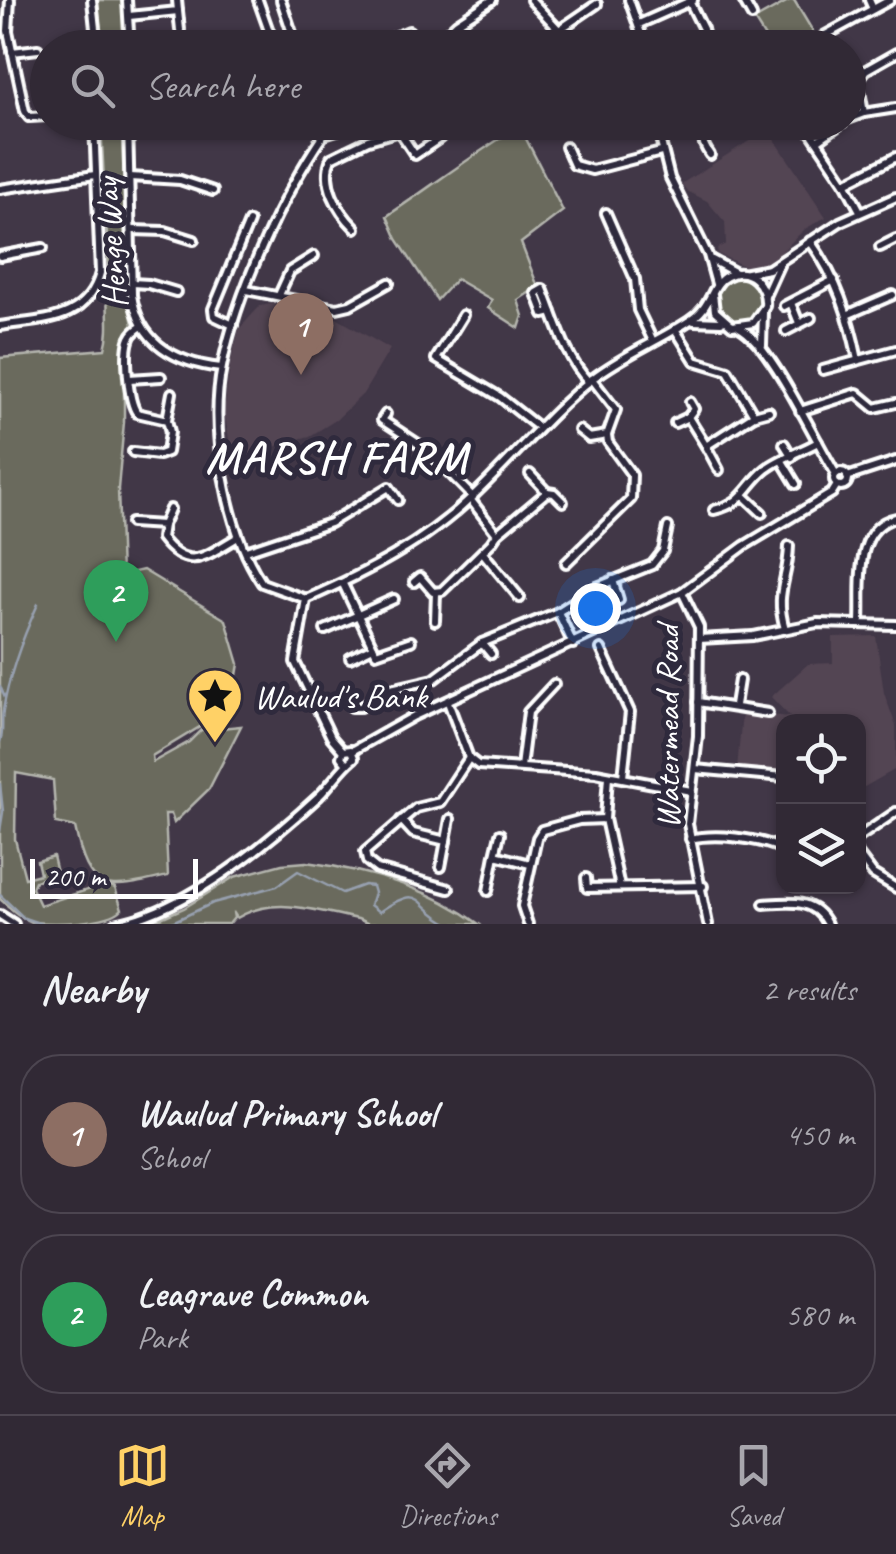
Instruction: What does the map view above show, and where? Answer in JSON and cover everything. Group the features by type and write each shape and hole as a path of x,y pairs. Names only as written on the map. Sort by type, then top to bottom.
{"street":[{"path":"10,0 8,31 25,111 30,117"},
{"path":"92,0 95,30"},
{"path":"128,0 129,30"},
{"path":"177,0 180,30"},
{"path":"268,30 259,2 271,0"},
{"path":"449,30 492,0"},
{"path":"532,0 559,30 597,4"},
{"path":"629,0 642,30"},
{"path":"743,0 752,16"},
{"path":"869,0 873,9"},
{"path":"835,30 890,0"},
{"path":"284,1 292,30"},
{"path":"640,24 691,2 703,30"},
{"path":"129,16 178,12"},
{"path":"12,52 30,50"},
{"path":"866,70 896,53"},
{"path":"866,113 896,108"},
{"path":"0,326 72,314 96,290 100,273 94,140"},
{"name":"Henge Way","path":"129,140 132,284 142,326 170,355 196,365 221,368"},
{"path":"320,140 299,170 246,290 221,368 220,436 238,537 262,583 306,599 343,584 407,548 471,498 590,381 652,339 704,311 716,285 708,255 670,178 659,140"},
{"path":"354,228 330,189 326,171 332,158 368,140"},
{"path":"405,140 416,155 437,140"},
{"path":"702,140 710,155"},
{"path":"817,141 860,211"},
{"path":"566,147 574,166 592,170 661,152"},
{"path":"845,183 896,158"},
{"path":"0,189 95,175"},
{"path":"130,177 180,180 214,190"},
{"path":"716,285 740,273 769,269 860,211 896,197"},
{"path":"606,213 635,280 638,310 652,339"},
{"path":"233,325 220,321 213,309 249,222"},
{"path":"132,230 165,232 194,240"},
{"path":"880,247 896,239"},
{"path":"810,241 834,280 848,314 858,360"},
{"path":"0,256 43,248"},
{"path":"708,255 717,265 758,281 765,296"},
{"path":"279,295 290,271 314,256"},
{"path":"765,352 765,296 781,262"},
{"path":"800,324 787,304 834,280"},
{"path":"246,290 337,308 389,283"},
{"path":"132,284 149,284 176,292"},
{"path":"713,294 715,311 728,324"},
{"path":"848,314 893,295"},
{"path":"738,326 752,322 763,311"},
{"path":"552,312 571,360 616,410 608,442 632,475 631,499 566,563"},
{"path":"72,314 79,324"},
{"path":"463,315 436,359 500,397 538,428"},
{"path":"786,330 811,318"},
{"path":"343,751 352,751 414,716 682,592 744,546 832,493 836,474 750,333 709,319 688,322"},
{"path":"142,326 130,335 129,398 137,412 167,420"},
{"path":"674,329 695,361 724,368 732,374 754,416"},
{"path":"824,370 896,350"},
{"path":"129,379 162,377"},
{"path":"132,452 167,452 172,392"},
{"path":"800,411 857,393 875,408 896,403"},
{"path":"675,423 694,409 690,402"},
{"path":"706,446 754,416 770,411"},
{"path":"386,414 382,420 426,449 471,498 496,534"},
{"path":"688,416 718,470"},
{"path":"579,430 590,438 607,435"},
{"path":"714,510 728,507 744,496 763,472 818,442"},
{"path":"784,444 792,457"},
{"path":"782,461 796,484"},
{"path":"847,477 896,461"},
{"path":"836,474 843,472 847,477"},
{"path":"530,474 547,492"},
{"path":"836,485 845,485 847,477"},
{"path":"246,551 330,523 389,487 398,500"},
{"path":"436,593 483,553 496,534 547,492 554,492 563,502"},
{"path":"744,496 762,513"},
{"path":"170,509 161,538 185,559 196,559 238,537"},
{"path":"860,622 864,548 876,528 896,518"},
{"path":"131,524 163,525"},
{"path":"352,707 360,708 391,689 434,679 482,643 558,612 613,580 652,565 663,552 668,527"},
{"path":"785,629 778,606 789,546"},
{"path":"483,553 520,598"},
{"path":"414,582 420,577 436,593 435,621"},
{"path":"613,580 619,600"},
{"path":"343,584 376,653 411,641"},
{"name":"Watermead Road","path":"682,592 694,614 699,639 690,838 708,924"},
{"path":"306,599 295,662 331,736 343,751"},
{"path":"325,630 394,600"},
{"path":"558,612 573,644"},
{"path":"699,639 753,636 817,623 896,625"},
{"path":"482,643 492,654"},
{"path":"350,658 373,647"},
{"path":"602,649 630,712 622,778"},
{"path":"735,706 739,680"},
{"path":"521,767 528,712 554,684"},
{"path":"448,702 469,758 478,766 608,776 692,791"},
{"path":"698,702 768,713"},
{"path":"343,751 341,757 345,762"},
{"path":"121,923 176,904 222,874 318,797 337,778 345,762 353,760 352,751"},
{"path":"449,888 384,871 368,861 366,849 418,807 440,802 469,758"},
{"path":"695,768 776,776"},
{"path":"608,776 604,820 620,888"},
{"path":"866,833 896,812"},
{"path":"441,867 450,819"},
{"path":"401,820 414,833 446,841"},
{"path":"528,924 522,906 542,830 579,820 604,820"},
{"path":"488,890 500,834"},
{"path":"690,838 751,841 776,847"},
{"path":"494,856 530,864"},
{"path":"866,865 873,874 896,888"},
{"path":"586,878 587,888 703,886"},
{"path":"764,904 803,902 822,914 827,924"},
{"path":"0,915 14,924"}],"shaded area":[{"path":"751,140 775,140 826,217 805,229 771,262 744,266 718,254 717,248 726,244 725,222 707,201 681,184"},
{"path":"286,301 321,309 390,349 363,394 336,420 310,436 283,443 247,460 230,444 224,412 230,364 239,329 260,306"},
{"path":"876,636 884,693 896,726 896,769 866,786 866,714 787,714 771,697 808,664 833,663 833,637"},
{"path":"742,712 776,716 776,773 737,769"}],"green space":[{"path":"96,0 122,0 124,30 101,30"},
{"path":"794,0 812,30 760,30 754,20"},
{"path":"102,140 122,140 127,293 133,325 124,340 124,422 118,489 121,575 143,570 226,620 239,664 231,708 152,756 153,762 189,742 201,730 241,726 209,789 174,823 171,814 165,814 168,876 146,881 115,885 94,876 80,849 75,827 56,823 53,780 16,773 15,839 25,878 40,874 37,861 53,856 57,873 35,881 32,888 40,905 106,884 115,888 122,909 93,920 32,922 0,899 0,358 105,349 109,276"},
{"path":"498,140 527,140 563,211 521,243 538,287 518,300 523,316 519,328 488,308 492,300 456,279 437,300 397,239 387,216"},
{"path":"740,277 755,284 762,299 755,314 740,321 725,314 718,299 725,284"},
{"path":"306,862 397,882 439,900 479,924 369,924 327,912 281,906 251,911 237,918 233,912 229,924 147,924 184,908 234,877"}],"waterway":[{"path":"0,742 9,683 38,604"},
{"path":"0,686 5,698"},
{"path":"0,784 0,831"},
{"path":"168,924 213,903 277,886 298,871 342,893 372,886 370,905 379,912 412,897 450,924"},
{"path":"0,895 24,918 42,924"}],"place":[{"name":"Waulud Primary School","path":"301,375"},
{"name":"Leagrave Common","path":"116,642"},
{"name":"Waulud's Bank","path":"215,745"}],"district":[{"name":"MARSH FARM","path":"337,456"}]}
